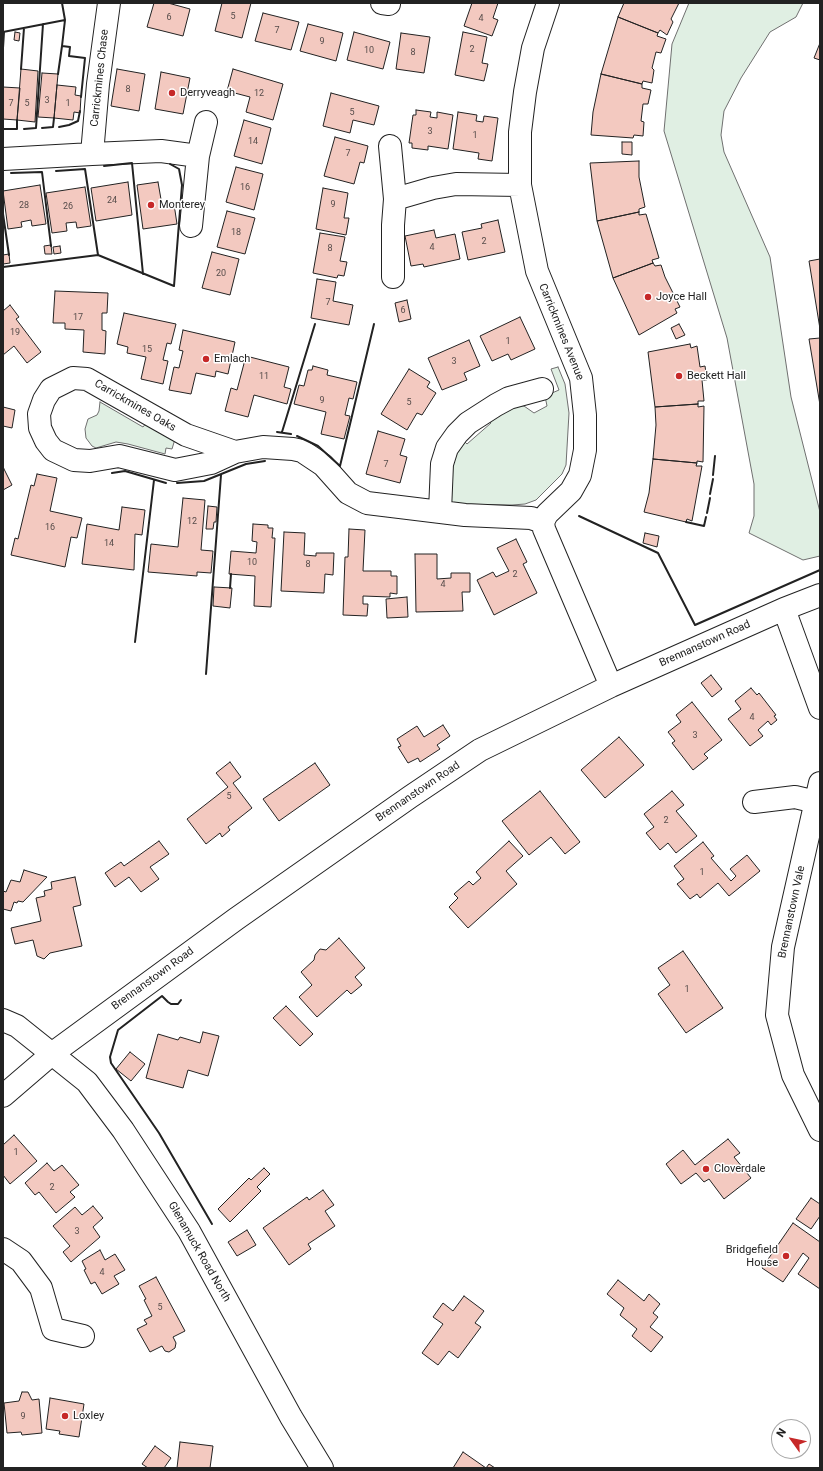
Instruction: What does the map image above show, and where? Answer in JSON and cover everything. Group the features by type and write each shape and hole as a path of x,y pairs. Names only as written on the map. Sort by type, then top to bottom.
{"street":[{"name":"Carrickmines Chase","path":"92,154 98,84 109,3"},
{"name":"Carrickmines Avenue","path":"543,522 547,514 570,491 580,474 585,450 585,400 581,378 553,314 537,271 520,185 520,132 525,92 533,48 548,3"},
{"path":"191,226 198,156 206,122"},
{"path":"390,146 395,199 393,225 393,277"},
{"path":"3,159 161,151 198,156"},
{"path":"395,199 433,188 456,184 520,185"},
{"name":"Carrickmines Oaks","path":"235,452 186,435 87,379 73,378 52,389 44,400 39,414 40,428 46,441 53,450 74,460 90,460 119,456 175,470 211,463 235,452 263,448 293,448 302,451 323,465 348,493 367,503 505,518 531,518 543,522"},
{"path":"440,511 442,464 446,448 457,434 468,423 509,398 542,389"},
{"path":"543,522 548,542 611,686"},
{"name":"Brennanstown Road","path":"3,1096 52,1053 249,910 410,796 480,750 611,686 784,609 820,595"},
{"path":"784,609 820,708"},
{"path":"754,802 818,793"},
{"name":"Brennanstown Vale","path":"818,793 783,947 777,1015 793,1075 820,1130"},
{"name":"Glenamuck Road North","path":"3,1020 18,1026 87,1082 147,1164 189,1230 291,1417 322,1468"},
{"path":"3,1249 20,1261 41,1288 53,1329 83,1336"}],"green space":[{"path":"689,3 803,3 796,17 770,32 741,78 724,111 721,135 724,152 770,257 791,397 820,512 820,556 803,560 749,533 754,516 754,484 727,338 664,131 672,44"},
{"path":"558,367 565,384 569,413 566,465 562,474 536,500 525,504 455,504 451,501 452,459 463,440 467,444 491,423 487,418 516,405 524,406 534,413 547,406 545,396 559,390 551,369"},
{"path":"100,402 143,427 147,422 175,439 172,449 166,448 165,454 116,442 96,448 92,446 86,438 85,429 88,419 97,415"}],"building":[{"path":"154,3 168,3 190,9 183,36 147,27"},
{"path":"222,3 251,3 242,38 215,31"},
{"path":"472,3 498,3 493,18 498,20 492,36 464,26"},
{"path":"624,3 679,3 671,19 673,22 667,35 660,30 658,33 618,17"},
{"path":"263,13 299,22 291,50 255,41"},
{"path":"618,17 658,33 657,36 666,39 661,53 656,52 652,68 654,70 652,83 643,81 642,84 601,74"},
{"path":"308,24 343,33 336,61 300,51"},
{"path":"15,32 20,33 19,41 14,40"},
{"path":"354,32 390,42 383,69 347,60"},
{"path":"463,32 487,37 482,63 488,64 484,81 455,75"},
{"path":"401,33 430,37 424,73 396,69"},
{"path":"820,43 820,60 814,58"},
{"path":"21,69 38,71 35,122 17,120"},
{"path":"117,69 145,74 139,111 111,106"},
{"path":"233,69 283,84 273,120 246,112 250,97 227,91"},
{"name":"Derryveagh","path":"161,72 190,78 183,114 155,109"},
{"path":"42,73 58,74 54,118 38,117"},
{"path":"601,74 642,84 642,88 651,90 648,104 643,104 641,121 644,122 643,136 634,135 633,138 591,135 593,112"},
{"path":"57,85 76,87 75,95 81,96 80,113 74,112 73,120 54,118"},
{"path":"3,87 20,88 17,120 3,119"},
{"path":"331,93 379,106 374,125 353,120 350,133 323,126"},
{"path":"416,110 431,112 430,117 437,118 437,112 453,115 448,149 428,146 428,150 412,148 412,143 409,143 413,115 416,115"},
{"path":"458,112 477,115 476,121 483,122 484,116 498,118 492,161 478,159 479,153 453,149"},
{"path":"244,120 271,128 262,164 234,156"},
{"path":"335,137 368,146 364,163 360,162 354,184 324,176"},
{"path":"622,142 632,142 632,155 622,154"},
{"path":"639,161 639,177 645,207 639,209 639,212 597,221 590,163"},
{"path":"236,167 263,174 254,210 226,202"},
{"path":"128,182 132,215 96,221 91,188"},
{"name":"Monterey","path":"158,182 162,205 174,204 177,224 143,229 137,185"},
{"path":"40,185 46,224 32,226 31,220 21,222 22,227 8,229 3,191"},
{"path":"85,187 91,226 77,228 76,222 66,223 67,231 52,233 46,193"},
{"path":"323,188 348,193 344,218 349,218 346,235 316,229"},
{"path":"227,211 255,218 245,254 217,247"},
{"name":"Joyce Hall","path":"639,212 639,215 646,214 659,258 652,260 653,263 613,278 597,221"},
{"path":"498,220 505,252 468,260 462,232 482,228 481,224"},
{"path":"434,230 436,238 455,234 460,259 424,267 423,264 411,266 405,236"},
{"path":"320,233 345,237 340,261 347,262 344,276 338,275 337,278 313,273"},
{"path":"51,245 52,254 45,254 44,246"},
{"path":"60,246 61,253 54,254 53,247"},
{"path":"212,252 239,259 230,295 202,288"},
{"path":"9,254 10,263 3,264 3,255"},
{"path":"820,259 820,329 809,261"},
{"name":"Joyce Hall","path":"653,263 655,266 661,265 665,277 680,307 675,309 677,313 639,335 613,278"},
{"path":"317,279 336,282 333,301 353,305 349,325 311,318"},
{"path":"55,291 108,293 107,313 102,313 102,330 106,331 105,354 83,352 84,330 65,329 65,323 53,323"},
{"path":"407,300 411,319 399,322 395,303"},
{"path":"10,305 19,317 16,319 41,352 27,363 14,346 3,355 3,311"},
{"path":"124,313 176,324 171,344 167,343 163,360 168,361 163,384 141,379 146,357 127,353 128,347 117,344"},
{"path":"520,317 535,349 511,360 508,354 492,361 480,336"},
{"path":"679,324 685,335 676,339 671,328"},
{"name":"Emlach","path":"183,330 235,342 228,374 216,371 215,377 196,373 191,394 169,390 174,367 179,368 183,351 179,350"},
{"path":"820,338 820,405 809,339"},
{"path":"469,340 480,366 464,373 467,380 442,390 428,358"},
{"name":"Beckett Hall","path":"690,344 691,348 697,346 700,367 705,366 707,380 702,380 704,401 698,401 698,404 655,407 648,352"},
{"path":"246,356 289,367 284,387 291,389 287,404 254,395 248,417 225,411 231,388 237,390"},
{"path":"313,366 328,370 327,375 357,382 353,399 349,398 345,415 350,416 344,439 321,434 326,412 294,404 299,385 304,386 308,370 312,370"},
{"path":"409,369 430,382 427,387 436,393 422,415 417,413 407,430 381,414"},
{"name":"Beckett Hall","path":"698,404 698,407 704,406 703,462 697,461 697,463 653,459 656,425 655,407"},
{"path":"3,407 15,410 12,428 3,426"},
{"path":"378,431 405,439 400,455 407,457 400,483 366,474"},
{"path":"653,459 697,463 696,466 702,466 692,521 687,519 686,522 644,512 649,493"},
{"path":"4,469 12,485 3,490 3,470"},
{"path":"37,474 57,478 50,511 82,518 77,538 71,537 65,567 11,555 15,538 18,539 31,485 34,486"},
{"path":"183,498 205,500 201,550 213,551 211,573 197,572 197,576 148,572 151,544 178,547"},
{"path":"208,506 217,507 216,522 214,522 213,529 206,529"},
{"path":"122,507 145,510 142,535 135,534 134,570 82,564 87,524 119,530"},
{"path":"253,524 268,525 268,528 273,528 272,538 275,538 271,607 254,606 255,576 229,574 231,551 256,553 257,542 252,541"},
{"path":"349,529 365,530 363,571 391,571 391,576 397,576 397,594 390,593 390,597 363,596 363,604 368,604 367,616 343,615 345,557 348,557"},
{"path":"284,532 305,533 304,555 316,556 316,553 334,553 333,575 325,574 324,593 281,591"},
{"path":"645,533 659,536 657,547 643,543"},
{"path":"516,539 527,562 523,564 537,593 494,615 477,580 493,572 496,577 509,571 497,548"},
{"path":"415,554 437,554 437,579 451,578 451,573 470,573 470,592 462,592 463,611 416,612"},
{"path":"214,587 232,588 230,608 213,606"},
{"path":"407,597 408,617 387,618 386,599"},
{"path":"711,675 722,689 712,697 701,683"},
{"path":"751,688 757,695 759,693 776,715 774,716 777,720 771,725 768,721 758,730 763,736 750,746 728,719 741,709 735,701"},
{"path":"692,702 722,740 704,754 708,758 693,770 672,743 675,741 668,732 681,722 676,715"},
{"path":"443,725 450,736 437,745 440,749 420,762 418,758 408,763 398,747 401,746 397,739 417,726 424,737"},
{"path":"619,737 644,765 605,798 581,770"},
{"path":"230,762 241,777 233,783 252,808 228,827 230,830 222,837 220,833 206,844 187,819 228,787 216,773"},
{"path":"315,763 330,785 279,821 263,799"},
{"path":"540,791 580,842 565,854 551,837 529,855 502,821"},
{"path":"672,791 684,805 676,811 697,836 676,853 668,843 660,850 646,833 654,827 644,814"},
{"path":"159,841 169,854 150,867 159,879 141,892 129,877 115,887 105,873 121,862 124,866"},
{"path":"509,841 523,856 506,871 517,884 468,928 449,907 458,898 454,894 469,881 473,885 481,878 476,872"},
{"path":"703,842 714,856 711,858 731,881 736,876 730,869 747,855 760,871 729,896 718,883 700,898 697,894 690,899 677,884 684,879 674,866"},
{"path":"24,870 47,877 23,902 14,902 11,911 3,909 3,891 6,892 11,880 20,882"},
{"path":"75,877 81,905 73,907 82,946 50,953 44,959 37,956 33,940 15,944 11,928 41,921 36,898 45,896 44,891 52,889 51,882"},
{"path":"339,938 365,968 355,977 362,985 351,994 347,990 317,1017 299,997 312,985 301,972 314,960 315,955 320,949 326,950"},
{"path":"683,951 723,1008 686,1033 658,994 670,985 658,968"},
{"path":"286,1006 313,1034 300,1046 273,1018"},
{"path":"203,1032 219,1036 208,1076 188,1070 183,1088 146,1078 158,1034 178,1040 180,1037 200,1043"},
{"path":"130,1052 145,1064 131,1081 116,1069"},
{"path":"14,1135 37,1161 10,1184 3,1175 3,1145"},
{"name":"Cloverdale","path":"728,1139 740,1153 734,1157 751,1178 724,1199 709,1179 704,1182 696,1173 681,1184 666,1164 683,1150 695,1165"},
{"path":"47,1163 54,1171 62,1165 79,1185 70,1192 75,1197 56,1213 39,1192 35,1195 25,1183"},
{"path":"264,1168 270,1174 257,1187 261,1191 230,1222 218,1209 249,1178 251,1180"},
{"path":"323,1190 334,1205 325,1211 335,1226 308,1244 311,1249 289,1265 263,1228 307,1197 309,1200"},
{"path":"811,1198 820,1204 820,1216 811,1229 796,1219"},
{"path":"93,1206 103,1218 93,1227 100,1237 71,1262 63,1252 70,1246 53,1226 75,1207 82,1215"},
{"name":"Bridgefield House","path":"793,1223 820,1242 820,1289 798,1274 809,1258 803,1253 783,1282 762,1268"},
{"path":"247,1230 256,1245 237,1256 228,1242"},
{"path":"100,1250 105,1260 115,1254 125,1270 114,1276 119,1284 102,1294 95,1282 91,1284 84,1270 86,1269 82,1261"},
{"path":"156,1277 185,1331 173,1337 176,1343 175,1348 169,1352 165,1351 162,1346 150,1352 137,1329 147,1324 144,1320 152,1316 144,1300 146,1299 139,1286"},
{"path":"618,1280 644,1301 649,1294 660,1304 653,1313 658,1317 650,1327 663,1337 651,1352 632,1336 637,1329 620,1315 624,1308 607,1294"},
{"path":"464,1296 484,1311 475,1323 481,1327 458,1358 449,1351 438,1365 422,1353 443,1324 433,1317 443,1303 453,1311"},
{"path":"22,1392 28,1392 32,1400 39,1399 42,1433 22,1435 21,1432 7,1433 4,1403 19,1401"},
{"name":"Loxley","path":"50,1398 84,1404 79,1437 59,1434 60,1431 46,1429"},
{"path":"180,1442 213,1446 210,1468 177,1468"},
{"path":"155,1446 171,1458 164,1468 148,1468 142,1464"},
{"path":"463,1452 486,1468 453,1468"},
{"path":"489,1464 495,1468 486,1468"}],"wall":[{"path":"3,32 65,20 62,3"},
{"path":"65,20 62,46 70,47 69,56 85,58 81,97"},
{"path":"24,129 36,128 43,24"},
{"path":"21,69 24,28"},
{"path":"3,48 4,32"},
{"path":"58,74 62,46"},
{"path":"59,127 78,121 80,111"},
{"path":"42,128 53,127 54,118"},
{"path":"4,129 17,129 17,120"},
{"path":"104,166 132,163 143,274"},
{"path":"3,267 98,255 174,286 182,185 179,169 170,164"},
{"path":"56,171 85,169 98,255"},
{"path":"11,173 42,172 51,246"},
{"path":"3,214 9,255"},
{"path":"282,432 315,324"},
{"path":"297,436 318,446 340,466 374,324"},
{"path":"277,432 291,434"},
{"path":"713,475 715,456"},
{"path":"177,483 204,481 246,464 265,461"},
{"path":"112,473 125,471 166,483"},
{"path":"206,674 221,475"},
{"path":"710,494 713,479"},
{"path":"135,642 154,480"},
{"path":"707,513 710,498"},
{"path":"579,516 658,553 695,625 820,570"},
{"path":"686,522 704,526 706,517"},
{"path":"230,588 231,574"},
{"path":"181,1000 178,1004 171,1004 162,996 118,1030 110,1057 111,1063 159,1133 212,1224"}],"place":[{"name":"Derryveagh","path":"172,93"},
{"name":"Monterey","path":"151,205"},
{"name":"Joyce Hall","path":"648,297"},
{"name":"Emlach","path":"206,359"},
{"name":"Beckett Hall","path":"679,376"},
{"name":"Cloverdale","path":"706,1169"},
{"name":"Bridgefield House","path":"786,1256"},
{"name":"Loxley","path":"65,1416"}]}
